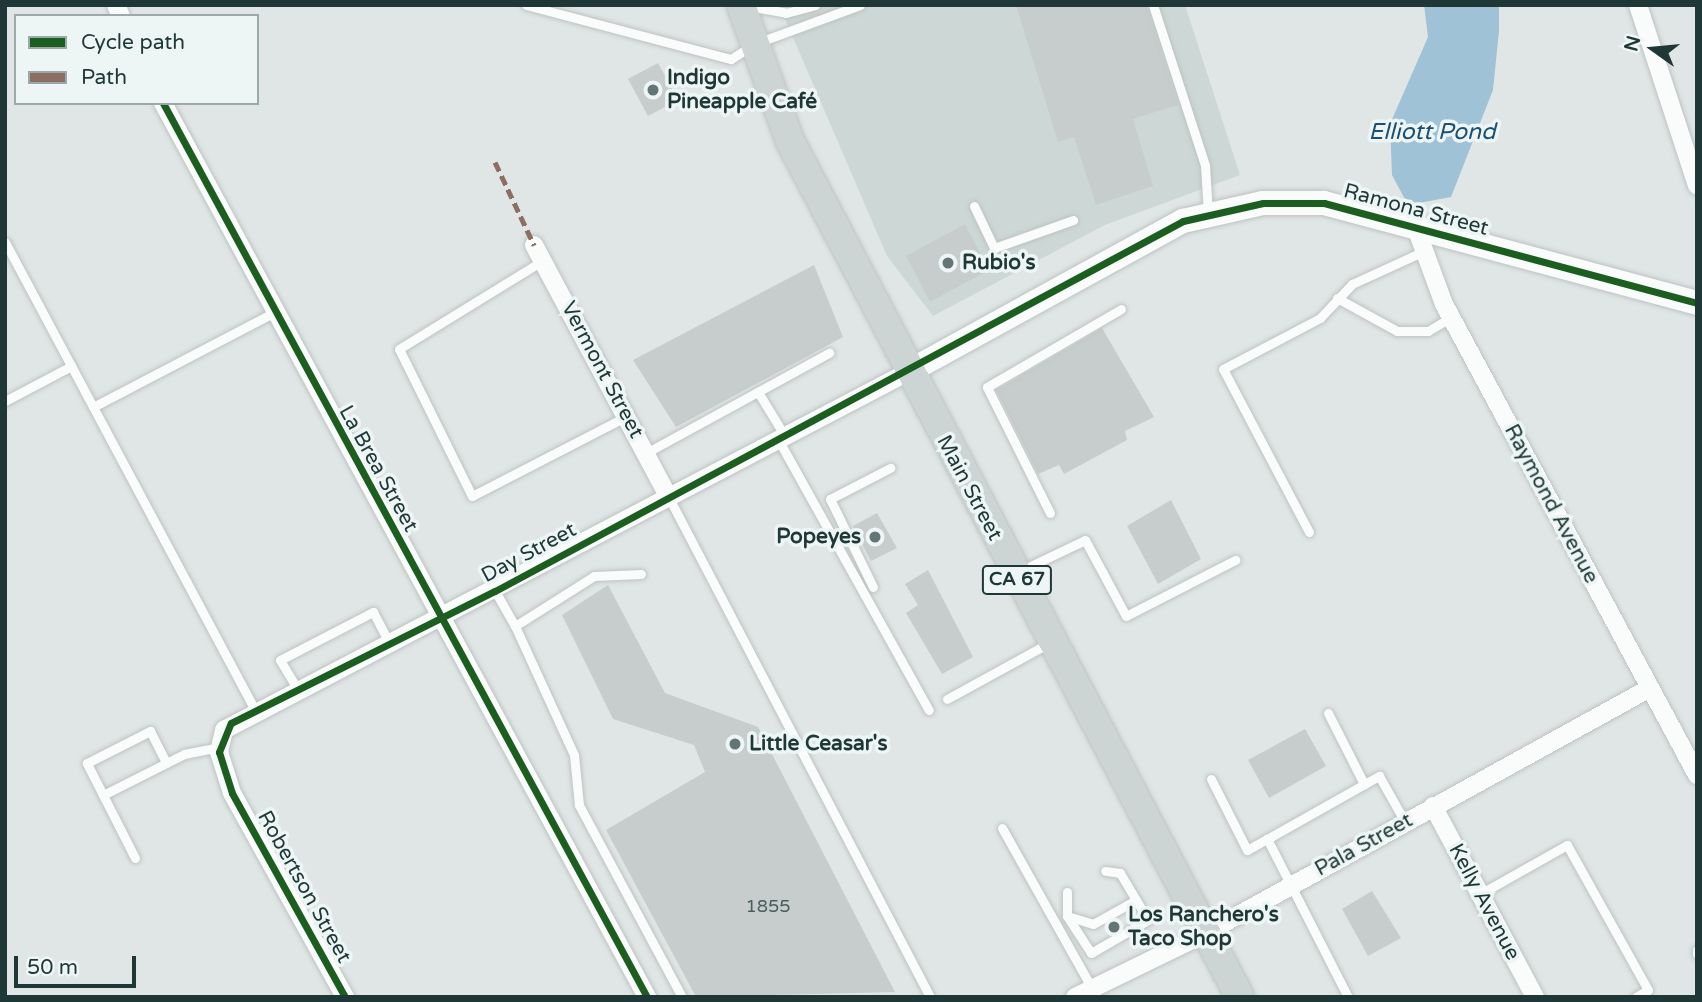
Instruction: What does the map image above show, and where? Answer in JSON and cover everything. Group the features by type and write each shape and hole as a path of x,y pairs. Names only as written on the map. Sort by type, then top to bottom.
{"main road":[{"name":"Main Street","path":"743,5 782,125 908,372 1203,934 1240,997"},
{"name":"Ramona Street","path":"908,372 1182,221 1264,203 1324,203 1697,303"}],"street":[{"path":"1638,5 1697,186"},
{"name":"La Brea Street","path":"164,105 438,619 647,997"},
{"name":"Raymond Avenue","path":"1416,228 1451,317 1697,775"},
{"name":"Vermont Street","path":"538,253 668,496"},
{"name":"Day Street","path":"220,747 224,730 255,710 495,591 668,496 908,372"},
{"name":"Pala Street","path":"1075,997 1095,992 1203,934 1650,688"},
{"name":"Robertson Street","path":"220,747 232,793 345,997"},
{"name":"Kelly Avenue","path":"1433,806 1535,997"}],"lane":[{"path":"526,5 632,29 708,57 731,59 754,44 860,5"},
{"path":"743,5 786,13 815,5"},
{"path":"1153,5 1205,165 1209,216"},
{"path":"974,206 994,248 1073,220"},
{"path":"5,242 255,710"},
{"path":"1309,532 1223,369 1320,318 1352,284 1424,251"},
{"path":"538,253 399,349 472,496 627,416"},
{"path":"1337,298 1397,331 1428,331 1451,317"},
{"path":"1050,513 987,387 1121,309"},
{"path":"93,407 273,313"},
{"path":"646,453 829,353"},
{"path":"5,401 71,366"},
{"path":"758,392 929,710"},
{"path":"873,587 830,499 890,468"},
{"path":"668,496 930,997"},
{"path":"1014,574 1085,540 1126,616 1235,560"},
{"path":"514,625 594,576 641,574"},
{"path":"495,591 514,625 574,755 579,805 682,997"},
{"path":"298,690 280,660 373,612 389,642"},
{"path":"947,699 1050,642"},
{"path":"1328,713 1364,784"},
{"path":"135,858 87,763 150,731 166,763"},
{"path":"103,795 166,763 220,747"},
{"path":"1211,779 1247,850 1379,776 1405,822"},
{"path":"1002,828 1095,992"},
{"path":"1267,839 1348,997"},
{"path":"1480,894 1567,845 1648,990 1636,997"},
{"path":"1067,892 1067,916 1091,953 1148,920 1120,873 1105,871"},
{"path":"1067,916 1093,924 1136,900"}],"shaded area":[{"path":"779,5 1185,5 1240,175 1105,225 933,316 887,256"}],"water":[{"name":"Elliott Pond","path":"1424,5 1499,5 1499,31 1493,90 1451,197 1408,205 1392,175 1390,124 1428,37"}],"building":[{"path":"1016,5 1146,5 1178,105 1133,119 1153,186 1096,205 1074,137 1058,142"},
{"name":"Indigo Pineapple Café","path":"658,63 678,100 648,116 628,79"},
{"name":"Rubio's","path":"965,224 989,270 930,302 906,256"},
{"path":"814,265 843,337 676,427 633,360"},
{"path":"1102,328 1154,417 1125,431 1127,440 1064,474 1059,465 1038,474 996,390"},
{"path":"1171,500 1201,559 1158,584 1127,526"},
{"name":"Popeyes","path":"877,513 897,548 871,561 853,526"},
{"path":"928,570 973,657 942,674 906,613 918,605 905,584"},
{"path":"608,585 665,693 758,727 895,992 696,997 606,830 705,772 694,745 613,719 562,615"},
{"path":"1305,729 1326,766 1269,798 1248,760"},
{"path":"1372,891 1401,938 1368,956 1342,909"}],"marked path":[{"path":"495,162 534,245"}],"cycle path":[{"path":"164,105 647,997"},
{"path":"345,997 232,793 219,752 231,723 495,591 1183,221 1263,203 1324,203 1697,303"}],"place":[{"name":"Indigo Pineapple Café","path":"653,90"},
{"name":"Rubio's","path":"948,263"},
{"name":"Popeyes","path":"875,537"},
{"name":"Little Ceasar's","path":"735,744"},
{"name":"Los Ranchero's Taco Shop","path":"1114,927"}]}
